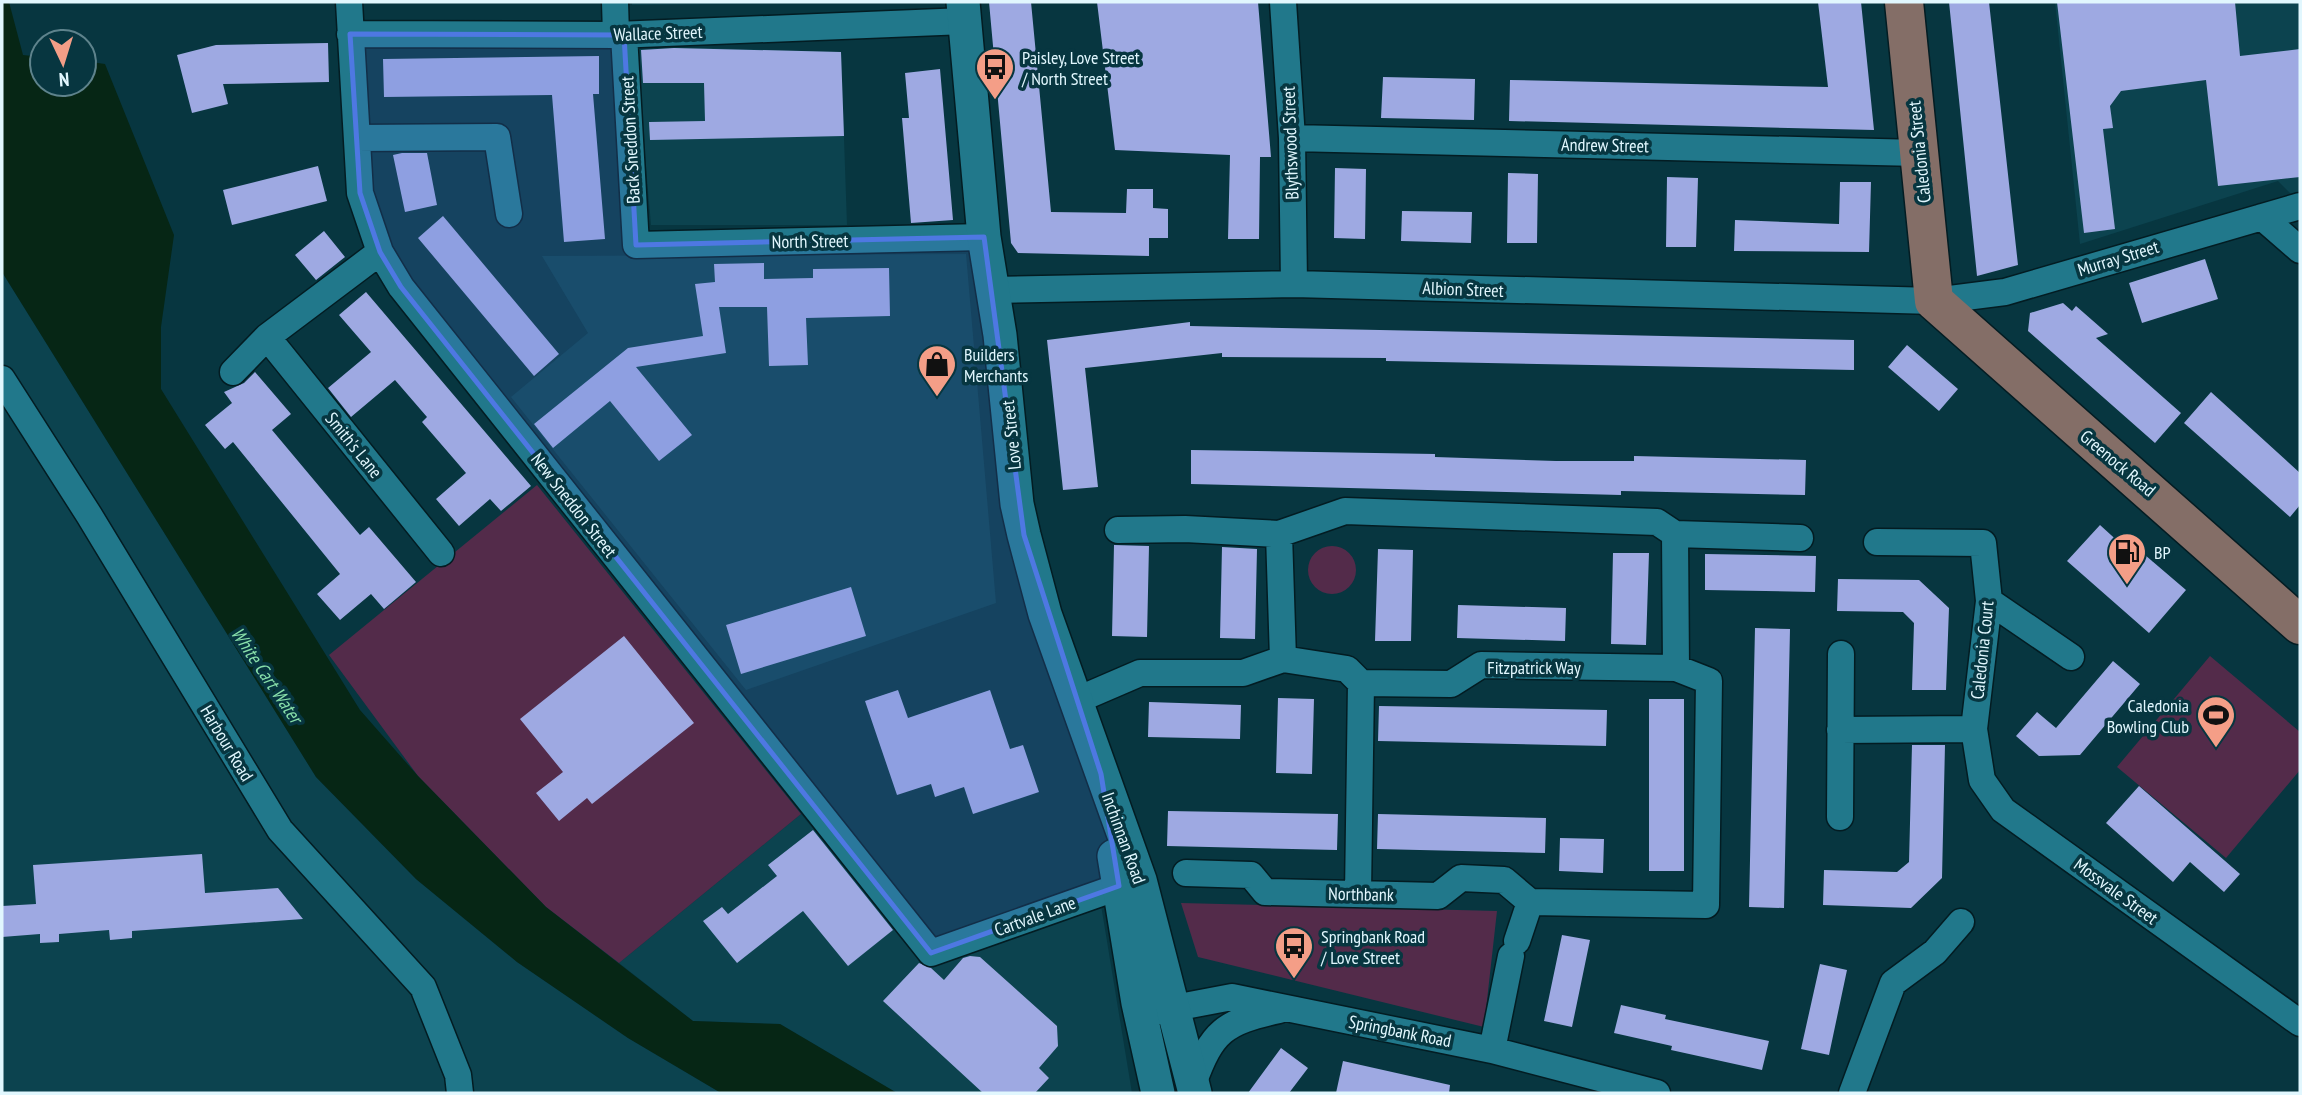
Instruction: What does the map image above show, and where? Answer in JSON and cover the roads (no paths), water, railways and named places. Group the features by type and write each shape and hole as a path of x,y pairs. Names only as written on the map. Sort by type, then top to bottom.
{"main road":[{"name":"Caledonia Street","path":"1904,2 1934,301"},
{"name":"Greenock Road","path":"1934,301 2300,625"}],"street":[{"name":"New Sneddon Street","path":"349,2 360,192 380,252 401,287 931,953"},
{"name":"Back Sneddon Street","path":"615,2 620,35 636,245"},
{"name":"Blythswood Street","path":"1283,2 1292,138 1294,284"},
{"name":"Wallace Street","path":"350,34 620,35 964,12"},
{"name":"Love Street","path":"964,12 984,237 1000,335 1021,525 1045,614 1101,774"},
{"path":"357,138 498,136 509,214"},
{"name":"Andrew Street","path":"1292,138 1919,153"},
{"name":"Murray Street","path":"1934,301 2005,292 2300,206"},
{"path":"2262,217 2300,250"},
{"name":"North Street","path":"636,245 984,237"},
{"path":"233,372 267,337 380,252"},
{"name":"Albion Street","path":"992,290 1294,284 1934,301"},
{"name":"Smith's Lane","path":"267,337 441,553"},
{"name":"Harbour Road","path":"2,379 89,515 279,830 424,987 458,1074 460,1093"},
{"path":"1118,530 1185,529 1279,534 1345,511 1657,522 1675,534 1800,538"},
{"path":"1279,534 1283,659"},
{"path":"1492,1049 1514,948 1530,902 1706,905 1709,681 1676,668 1675,534"},
{"name":"Caledonia Court","path":"1877,542 1983,544 1989,601 1974,729"},
{"path":"1989,601 2071,657"},
{"path":"1840,817 1841,654"},
{"name":"Fitzpatrick Way","path":"1075,701 1140,673 1243,673 1283,659 1347,669 1361,683 1451,684 1481,665 1676,668"},
{"path":"1358,894 1361,683"},
{"path":"1840,730 1974,729"},
{"name":"Mossvale Street","path":"1974,729 1982,780 2003,810 2300,1023"},
{"name":"Inchinnan Road","path":"1101,774 1129,883 1173,1007 1194,1089"},
{"name":"Northbank","path":"1186,873 1251,875 1265,892 1438,896 1461,877 1504,880 1530,902"},
{"name":"Cartvale Lane","path":"931,953 1129,883"},
{"name":"Inchinnan Road","path":"1129,883 1141,1015 1158,1093"},
{"path":"1852,1093 1893,983 1934,951 1961,922"},
{"name":"Springbank Road","path":"1141,1015 1232,997 1492,1049 1657,1093"},
{"path":"1194,1089 1212,1041 1227,1025 1287,1008"}],"water":[{"name":"White Cart Water","path":"2,2 9,2 23,55 28,56 28,98 98,98 98,63 105,64 174,235 161,327 161,389 360,710 418,776 546,907 693,1021 780,1024 897,1093 721,1093 628,1038 517,962 416,879 316,777 2,272"}],"place":[{"name":"Paisley, Love Street / North Street","path":"995,101"},
{"name":"Builders Merchants","path":"937,398"},
{"name":"BP","path":"2127,586"},
{"name":"Caledonia Bowling Club","path":"2216,749"},
{"name":"Springbank Road / Love Street","path":"1294,980"}]}
